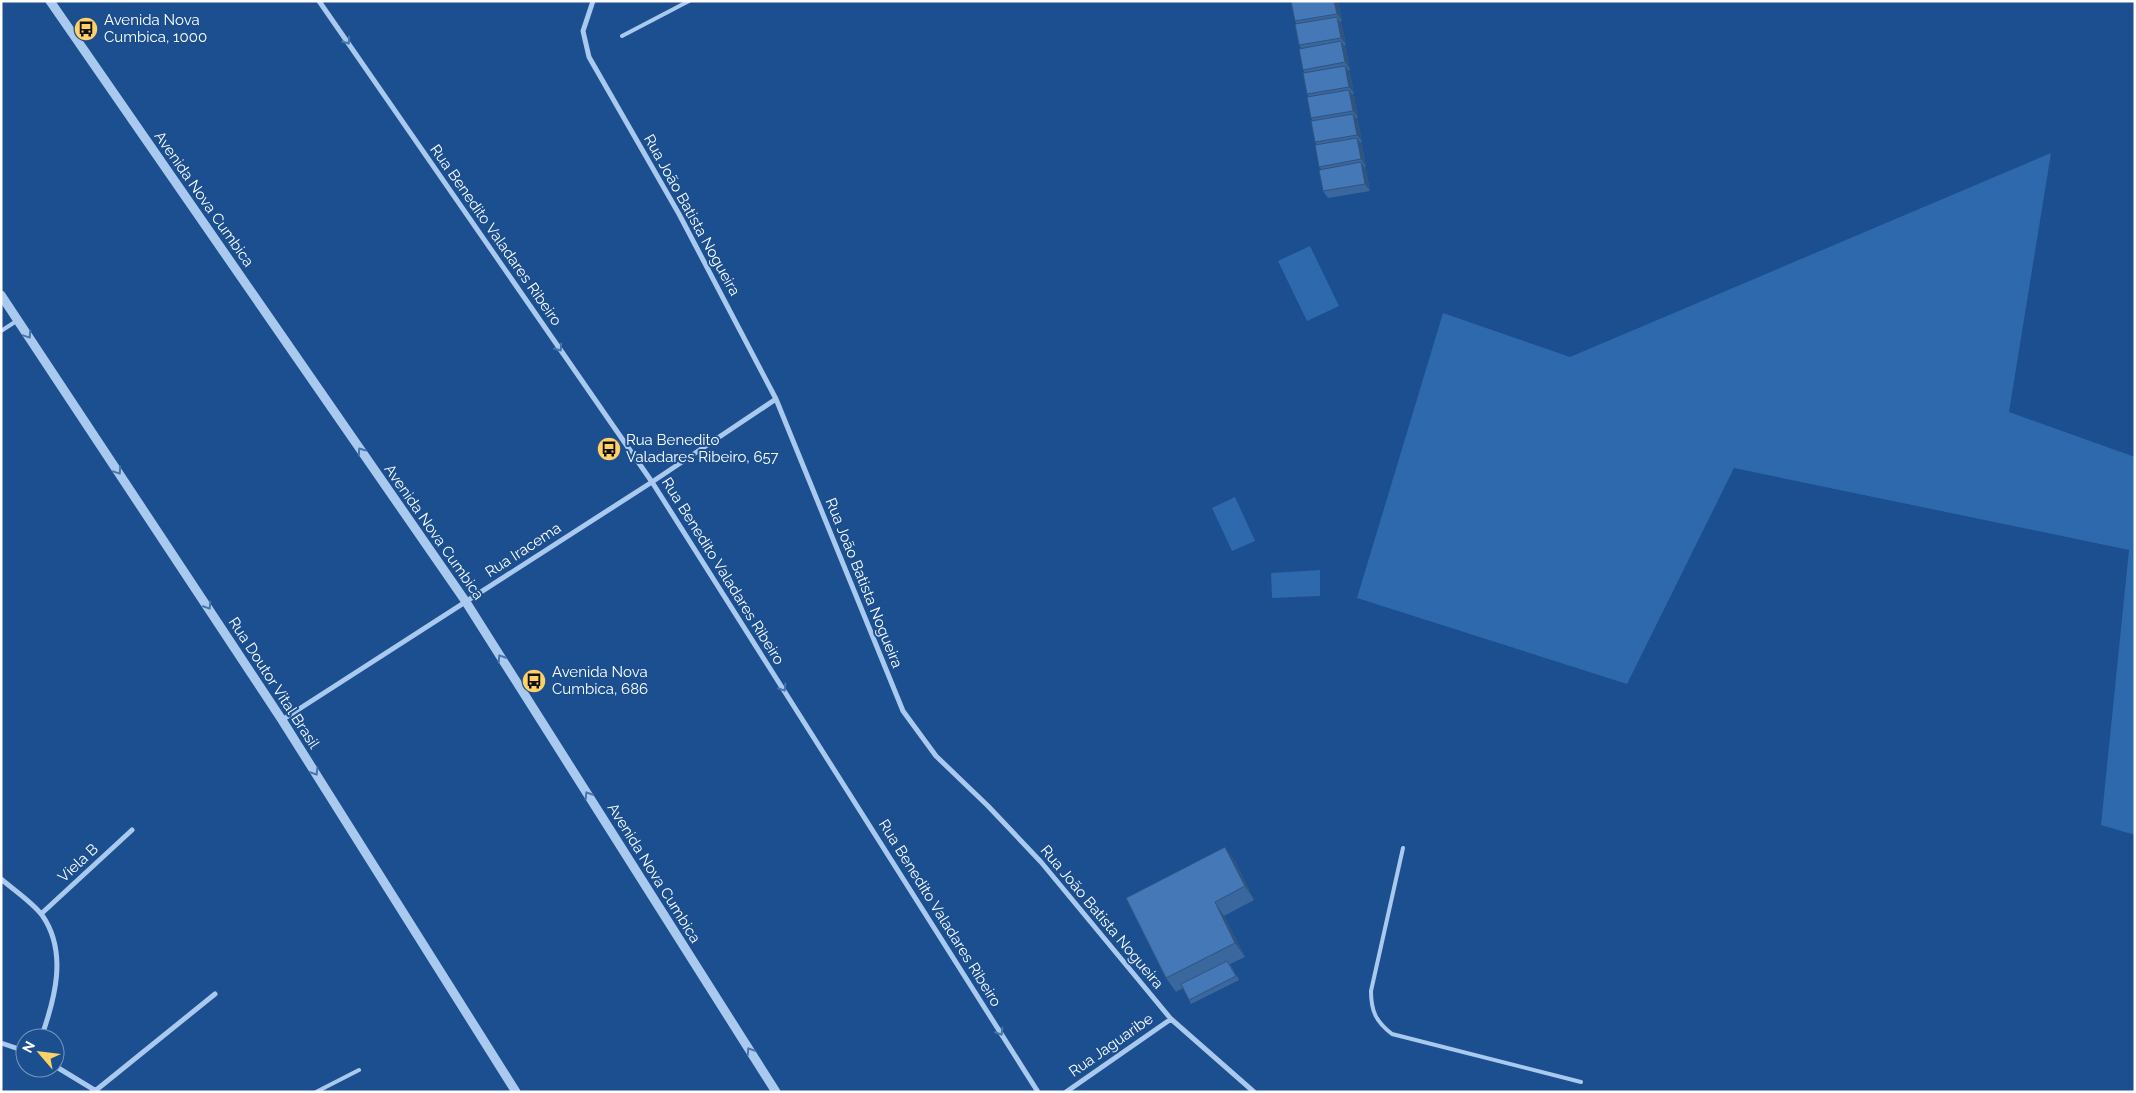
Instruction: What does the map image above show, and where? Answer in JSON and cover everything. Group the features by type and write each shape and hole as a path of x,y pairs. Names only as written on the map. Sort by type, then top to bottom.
{"street":[{"name":"Avenida Nova Cumbica","path":"50,1 466,602 776,1092"},
{"name":"Rua Benedito Valadares Ribeiro","path":"319,1 652,482 1038,1092"},
{"name":"Rua João Batista Nogueira","path":"594,1 583,31 589,57 679,214 776,399 903,711 936,756 988,806 1041,862 1171,1019 1254,1092"},
{"name":"Rua Doutor Vital Brasil","path":"1,295 282,720 516,1092"},
{"name":"Rua Iracema","path":"282,720 652,482 776,399"},
{"name":"Viela B","path":"41,914 132,830"},
{"path":"1,879 41,914 54,935 57,956 56,981 44,1028"},
{"path":"65,1072 96,1091 215,994"},
{"name":"Rua Jaguaribe","path":"1066,1092 1171,1019"},
{"path":"1,1043 15,1048"}],"lane":[{"path":"622,36 689,1"},
{"path":"1,331 18,320"},
{"path":"1403,848 1371,991 1371,1006 1382,1026 1392,1034 1581,1082"},
{"path":"316,1092 359,1070"}],"shaded area":[{"path":"2051,153 2009,412 2135,457 2135,835 2101,825 2129,550 1734,468 1627,684 1357,598 1443,313 1570,357"},
{"path":"1310,246 1339,306 1307,321 1278,261"},
{"path":"1235,497 1255,541 1232,551 1212,508"},
{"path":"1320,570 1320,596 1272,598 1271,573"}],"building":[{"path":"1291,1 1334,1 1337,14 1295,21"},
{"path":"1337,17 1341,38 1299,45 1295,24"},
{"path":"1341,41 1345,62 1303,70 1299,49"},
{"path":"1345,66 1349,87 1307,94 1303,73"},
{"path":"1349,90 1353,111 1311,118 1307,97"},
{"path":"1353,114 1357,135 1315,142 1311,121"},
{"path":"1357,138 1361,159 1319,167 1315,145"},
{"path":"1361,162 1365,184 1323,191 1319,170"},
{"path":"1225,847 1245,886 1215,902 1235,943 1166,978 1126,898"},
{"path":"1227,961 1236,976 1189,1000 1181,984"}],"place":[{"name":"Avenida Nova Cumbica, 1000","path":"86,29"},
{"name":"Rua Benedito Valadares Ribeiro, 657","path":"609,449"},
{"name":"Avenida Nova Cumbica, 686","path":"534,681"}]}
